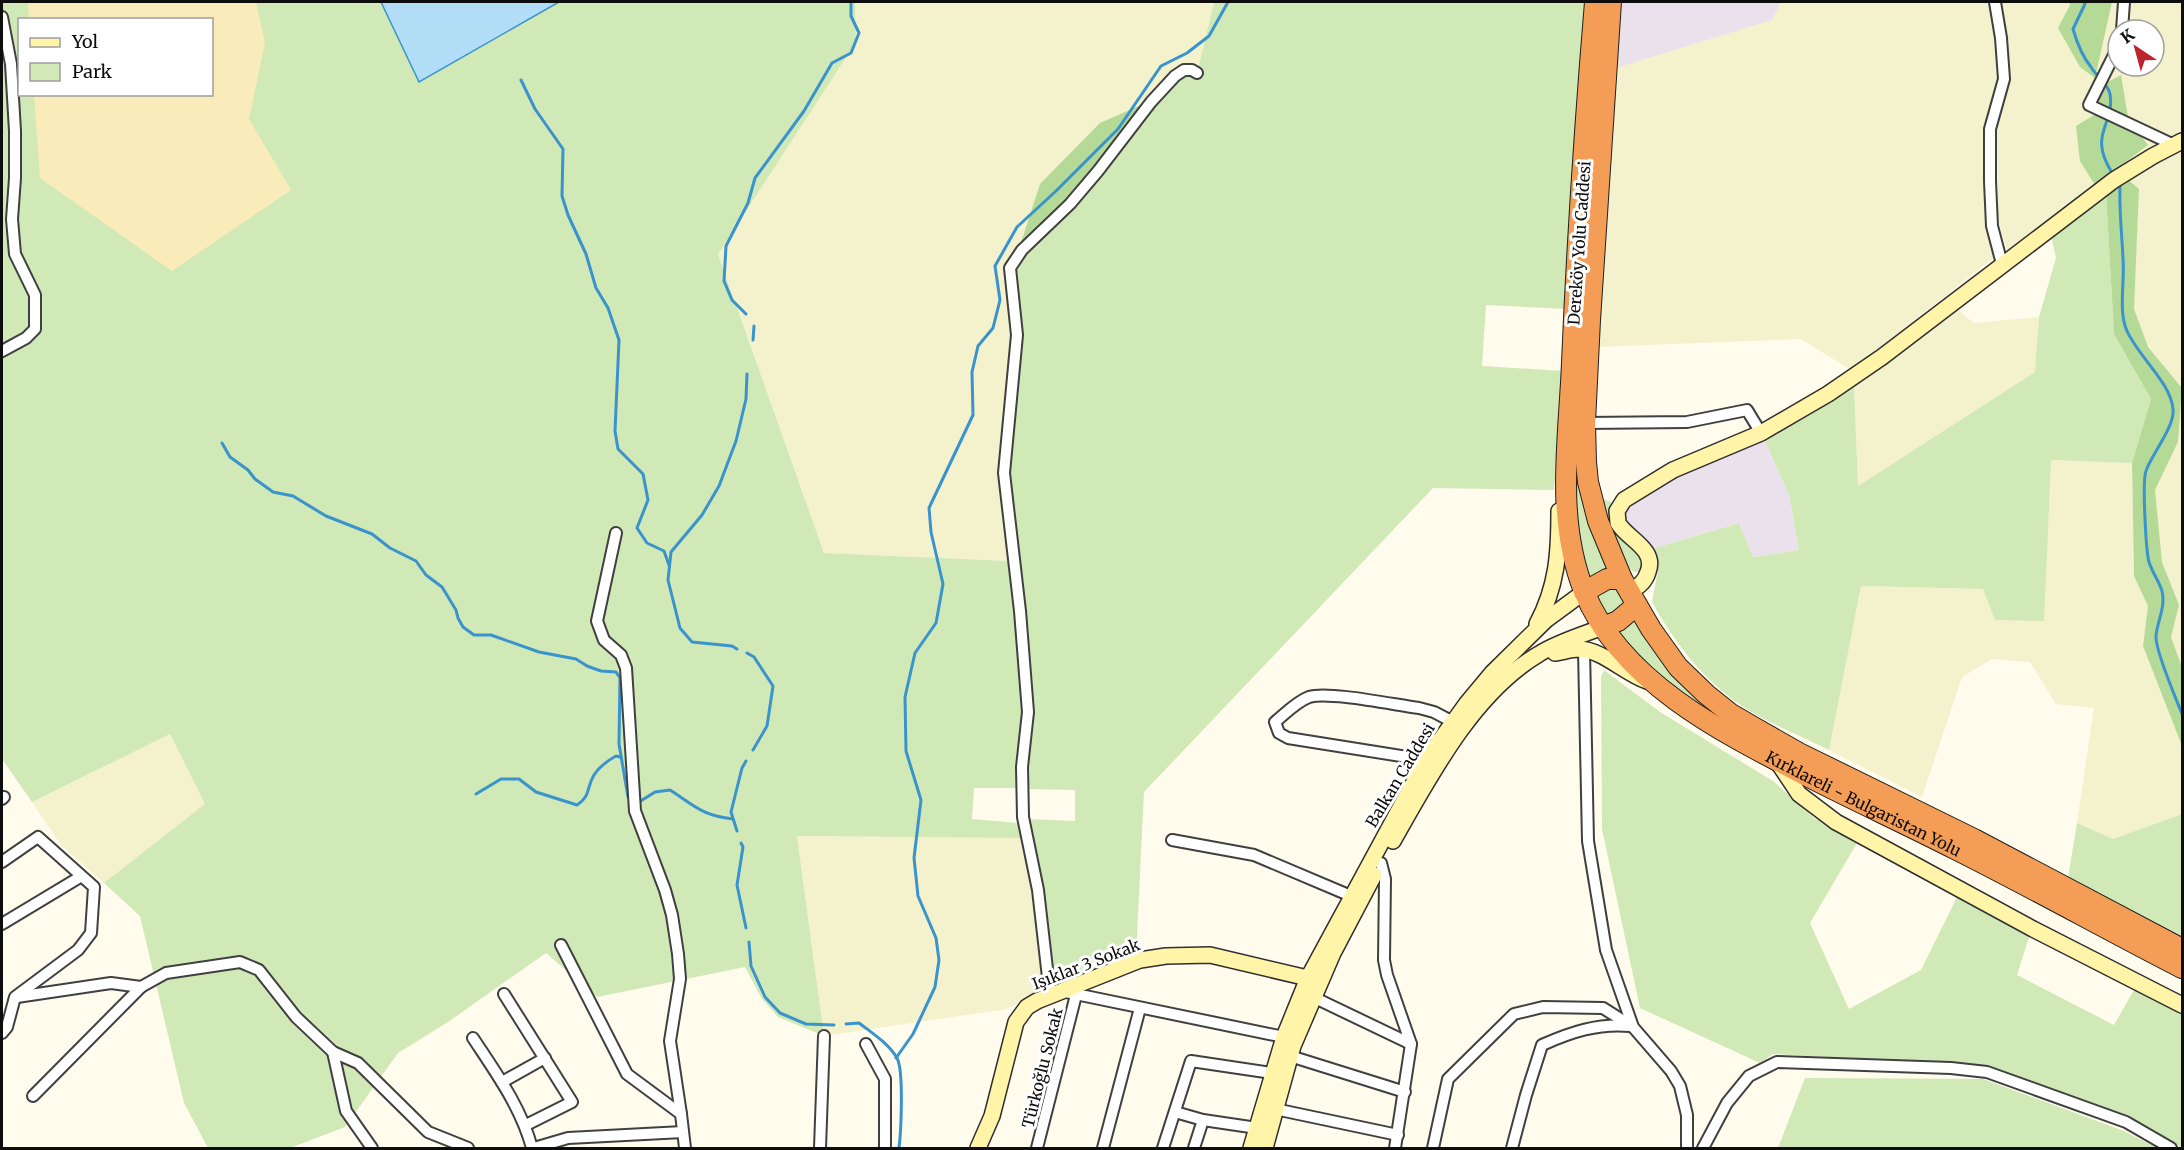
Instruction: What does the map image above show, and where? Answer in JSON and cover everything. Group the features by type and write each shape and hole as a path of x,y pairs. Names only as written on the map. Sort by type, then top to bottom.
{"highway":[{"name":"Dereköy Yolu Caddesi","path":"1584,592 1569,538 1566,485 1578,254 1595,2"},
{"name":"Dereköy Yolu Caddesi","path":"1588,482 1585,423 1611,2"},
{"name":"Kırklareli - Bulgaristan Yolu","path":"1588,482 1598,521 1630,592 1678,667 1706,694 1739,719 1798,753 1974,839 2182,949"},
{"path":"1584,592 1607,579 1630,592 1618,621 1603,627"},
{"name":"Kırklareli - Bulgaristan Yolu","path":"1584,592 1603,627 1626,657 1655,684 1721,729 1777,761 1956,849 2182,968"}],"street":[{"path":"1995,2 2004,79 1990,129 1990,181 1992,226 2002,264"},
{"path":"2123,18 2124,2"},
{"path":"2,17 11,64 15,178 12,219 15,254 35,295 35,307 34,329 26,338 2,351"},
{"path":"1197,73 1184,70 1150,102 1084,187 1022,250 1010,268 1017,335 1004,473 1020,611 1028,712 1022,767 1023,817 1062,994 1284,1037"},
{"path":"2106,71 2089,105 2178,143"},
{"path":"1630,592 1639,587 1646,577 1650,563 1643,548 1617,523 1617,511 1621,504 1673,471 1761,433 1803,410 1882,357 2114,180 2178,143"},
{"path":"1585,423 1687,422 1748,410 1761,433"},
{"path":"1534,630 1548,604 1556,573 1559,507 1566,485"},
{"path":"616,533 597,621 604,639 621,655 626,668 635,811 665,890 677,944 680,979 670,1041 685,1149"},
{"name":"Balkan Caddesi","path":"1251,1149 1284,1037 1314,980 1351,896 1426,760 1452,722 1492,673 1534,630 1584,592"},
{"name":"Balkan Caddesi","path":"1265,1149 1290,1056 1313,997 1314,980 1333,953 1381,863 1436,768 1471,718 1504,680 1538,654 1603,627"},
{"path":"1538,654 1549,655 1576,649 1584,650 1655,684"},
{"path":"1584,650 1588,841 1606,950 1633,1027"},
{"path":"1426,760 1288,738 1279,733 1275,722 1297,703 1310,697 1326,696 1419,708 1434,712 1452,722"},
{"path":"1777,761 1799,794 1836,822 2038,932 2182,1005"},
{"path":"2,862 38,837 80,877 94,887 91,933 78,950 15,997 4,1030"},
{"path":"1172,840 1254,855 1351,896"},
{"path":"1381,863 1385,879 1384,960 1411,1044 1395,1149"},
{"path":"2,924 80,877"},
{"path":"561,945 627,1074 681,1114"},
{"name":"Işıklar 3 Sokak","path":"978,1149 992,1116 1016,1022 1027,1007 1140,960 1190,954 1231,959 1314,980"},
{"path":"33,1096 141,987 166,973 240,962 260,970 296,1017 333,1052 358,1063 428,1132 468,1149"},
{"path":"15,997 111,982 141,987"},
{"path":"504,993 572,1102 526,1125"},
{"name":"Türkoğlu Sokak","path":"1037,1149 1062,994"},
{"path":"1313,997 1411,1044"},
{"path":"1433,1149 1448,1079 1514,1014 1543,1007 1603,1008 1633,1027 1671,1071 1680,1086 1687,1115 1687,1149"},
{"path":"1102,1149 1140,1008"},
{"path":"2,1015 4,1030"},
{"path":"1512,1149 1542,1045 1564,1035 1610,1024 1633,1027"},
{"path":"820,1149 824,1036"},
{"path":"473,1038 502,1082 526,1125 533,1149 568,1138 683,1132"},
{"path":"866,1044 885,1079 885,1149"},
{"path":"333,1052 346,1111 372,1149"},
{"path":"1290,1056 1405,1092"},
{"path":"502,1082 545,1058"},
{"path":"1163,1149 1191,1061 1272,1073"},
{"path":"1703,1149 1727,1103 1749,1076 1778,1062 1951,1068 1987,1072 2126,1122 2171,1149"},
{"path":"1275,1109 1398,1135"},
{"path":"1175,1112 1203,1120 1257,1128"},
{"path":"1194,1149 1203,1120"}],"shaded area":[{"path":"855,2 1214,2 1199,67 1188,64 1172,70 1141,105 1100,123 1004,267 1011,335 998,474 1009,561 824,553 718,253 856,42"},
{"path":"1618,2 1781,2 1773,20 1614,69"},
{"path":"1781,2 1989,2 1999,78 1986,127 1986,226 1996,256 1851,370 1801,339 1597,347 1613,69 1772,20"},
{"path":"1999,2 2182,2 2182,134 2154,146 2008,253 1998,220 1997,128 2010,81"},
{"path":"2182,150 2182,388 2148,347 2133,309 2139,189 2126,178"},
{"path":"1957,308 1973,323 2039,317 2036,372 1858,486 1854,386"},
{"path":"2182,390 2182,667 2171,637 2179,605 2162,562 2155,490 2178,442"},
{"path":"1764,439 1789,495 1799,550 1753,557 1738,523 1651,549 1627,526 1622,516 1625,507 1666,481"},
{"path":"2051,460 2132,463 2134,576 2148,606 2143,646 2182,746 2182,814 2113,839 2077,823 2094,708 2056,704 2030,662 1992,659 1962,677 1922,797 1829,750 1861,586 1983,589"},
{"path":"170,734 206,804 104,883 61,845 32,802"},
{"path":"797,836 1022,838 1036,891 1047,990 1007,1009 824,1036"}],"green space":[{"path":"2,2 855,2 856,42 718,254 824,553 1009,561 1024,712 1019,788 974,788 972,819 1018,823 1022,838 797,836 824,1036 778,1017 762,999 745,967 597,997 546,953 448,1022 398,1053 345,1127 290,1148 208,1148 184,1103 140,916 104,883 205,804 170,734 32,802 2,759"},
{"path":"1214,2 1584,2 1567,309 1486,305 1482,366 1564,371 1554,490 1433,488 1144,792 1136,956 1056,985 1044,888 1027,819 1075,821 1075,790 1028,789 1027,770 1034,714 1020,561 1007,472 1014,435 1023,334 1014,271 1022,254 1177,78 1189,72 1197,74"},
{"path":"2069,2 2112,2 2108,18 2106,18 2106,29 2095,78 2080,67 2058,28 2070,5"},
{"path":"2115,78 2122,78 2128,117 2148,145 2095,185 2080,161 2076,126 2094,115 2097,88"},
{"path":"1141,105 1067,200 1020,246 1040,184 1100,123"},
{"path":"2126,178 2139,189 2134,309 2148,347 2182,388 2178,442 2155,490 2162,562 2179,605 2171,637 2182,667 2182,746 2143,646 2148,606 2134,576 2132,463 2151,399 2114,334 2106,193"},
{"path":"2106,193 2114,334 2151,399 2132,463 2051,460 2044,621 1995,620 1983,589 1861,586 1829,750 1763,718 1728,696 1691,660 1670,632 1652,602 1658,570 1651,549 1739,523 1753,557 1799,550 1789,495 1764,439 1810,415 1854,386 1858,486 2035,372 2039,317 2056,258 2051,235"},
{"path":"1579,399 1610,569 1587,582 1578,548 1572,483"},
{"path":"1600,498 1611,502 1610,512 1642,553 1644,567 1639,572 1634,572 1627,566 1617,549"},
{"path":"1606,588 1616,589 1624,599 1623,609 1607,616 1597,597"},
{"path":"1635,620 1644,634 1744,734 1661,681 1614,631"},
{"path":"1604,670 1660,712 1773,781 1814,818 1857,843 1810,923 1849,1009 1921,970 1957,897 2029,937 2017,975 2114,1025 2135,988 2182,1014 2182,1148 2124,1117 1988,1066 1773,1054 1760,1063 1640,1008 1602,829 1601,677"},
{"path":"2182,814 2182,940 2067,884 2077,823 2113,839"},
{"path":"1805,1078 1983,1079 2124,1131 2157,1148 1778,1148"}],"sand":[{"path":"28,2 256,2 265,43 249,119 291,190 172,271 40,178 34,96 213,96 213,18 29,18"}],"water":[{"path":"381,2 559,2 419,82"}],"waterway":[{"path":"746,314 732,300 724,281 726,246 748,203 755,178 804,111 832,63 851,53 859,33 851,16 851,2"},
{"path":"896,1058 913,1034 935,987 939,960 936,938 918,896 914,858 921,800 906,751 905,697 915,653 936,623 943,584 931,532 929,508 973,415 972,372 978,346 993,328 1000,300 995,266 1017,227 1118,129 1161,66 1187,53 1209,36 1228,2"},
{"path":"2084,2 2073,29 2085,58 2110,94 2111,105 2102,138 2102,147 2111,171"},
{"path":"521,80 535,109 563,149 562,196 586,254 596,288 608,308 619,340 615,431 618,449 643,474 648,500 637,528 647,543 664,551 669,565"},
{"path":"2120,186 2124,323 2132,340 2167,389 2173,409 2167,432 2146,471 2144,501 2149,562 2161,587 2163,597 2156,636 2157,643 2162,663 2182,714"},
{"path":"753,340 754,326"},
{"path":"737,649 732,646 692,642 680,628 668,580 671,552 702,515 719,486 736,441 746,399 747,374"},
{"path":"222,443 230,457 273,492 293,496 326,516 372,534 390,548 416,561 426,575 442,587 463,627 474,635 491,635 539,652 576,659 601,671 616,672 620,678 619,744 628,797"},
{"path":"747,653 754,657 773,686 767,726 753,750"},
{"path":"476,794 501,779 519,779 536,792 577,805 588,792 598,769 616,756 620,757"},
{"path":"737,831 731,812 742,768 746,761"},
{"path":"639,802 655,792 670,790 706,812 733,819"},
{"path":"741,843 743,847 737,885 746,928"},
{"path":"749,942 751,966 765,997 780,1013 806,1024 834,1025"},
{"path":"846,1024 859,1023 884,1043 897,1058 901,1088 899,1148"}]}
